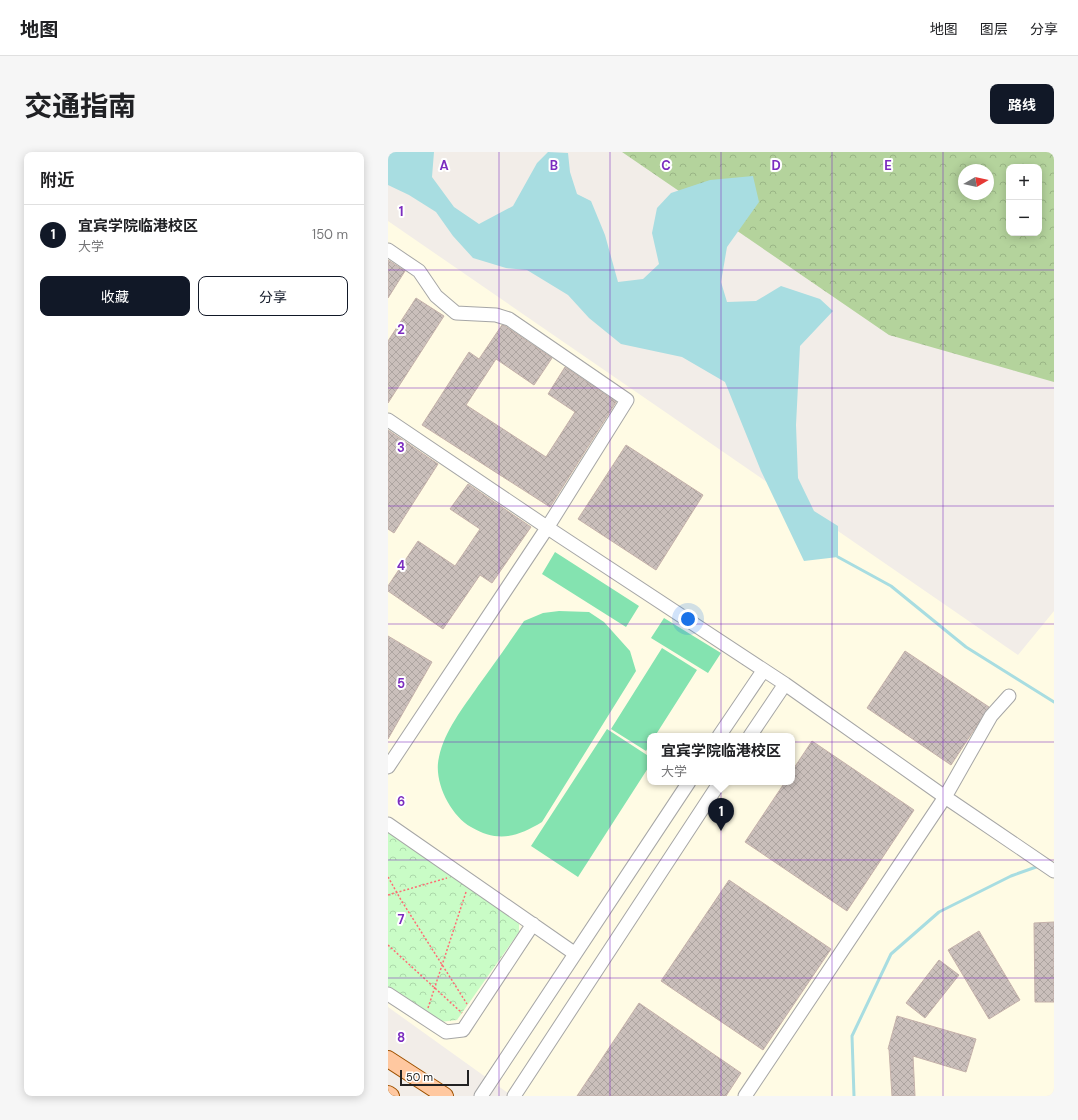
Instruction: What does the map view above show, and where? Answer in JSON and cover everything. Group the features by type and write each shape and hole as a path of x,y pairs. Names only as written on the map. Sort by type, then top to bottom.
{"main road":[{"path":"388,1059 445,1096"}],"street":[{"path":"388,250 419,271 436,296 456,313 496,315 509,319 627,400 547,528 388,767"},
{"path":"388,420 547,528 785,684 945,797 1052,869"},
{"path":"721,733 763,670"},
{"path":"752,733 785,684"},
{"path":"745,1096 945,797 991,716 1009,696"},
{"path":"481,1096 574,953 687,785"},
{"path":"514,1096 718,785"},
{"path":"388,824 574,953"},
{"path":"388,994 446,1032 463,1030 533,924"}],"path":[{"path":"388,877 472,1017"},
{"path":"388,895 465,877 442,965 424,1018"},
{"path":"388,945 435,988 472,1017"}],"shaded area":[{"path":"388,221 1018,655 1054,611 1054,1096 512,1096 388,1007"}],"green space":[{"path":"622,152 1054,152 1054,382 889,335"},
{"path":"555,552 639,606 626,627 542,574"},
{"path":"559,611 589,612 604,622 630,651 636,671 542,822 516,834 507,836 490,835 481,832 463,822 450,806 441,787 439,776 438,766 442,747 450,728 461,711 524,621 543,613"},
{"path":"664,618 721,653 708,673 651,638"},
{"path":"662,648 697,670 657,733 647,733 646,751 611,729"},
{"path":"607,729 647,755 647,770 578,877 531,846"},
{"path":"388,830 517,921 519,924 519,932 457,1020 440,1022 388,990"}],"water":[{"path":"388,152 434,152 432,177 454,207 479,224 513,206 537,163 548,152 568,153 570,172 577,194 591,201 605,235 618,282 643,279 659,264 652,233 657,208 671,193 710,180 753,176 759,202 727,247 721,282 727,302 756,301 781,286 820,299 833,311 800,346 796,425 798,478 814,511 838,526 838,557 804,561 761,471 725,382 682,357 621,344 589,318 568,295 527,270 506,268 473,258 453,236 436,212 409,195 388,185"}],"building":[{"path":"388,260 405,271 388,298"},
{"path":"416,298 444,316 388,403 388,341"},
{"path":"502,325 552,358 534,385 496,359 466,405 546,457 575,412 548,394 565,367 616,402 550,507 422,425 469,352 479,359"},
{"path":"388,430 438,464 394,533 388,529"},
{"path":"626,445 703,495 656,570 578,519"},
{"path":"468,484 531,527 492,583 480,575 443,629 388,591 388,586 418,541 455,566 480,529 450,509"},
{"path":"388,636 432,662 388,739"},
{"path":"905,651 989,707 951,765 867,708"},
{"path":"812,741 914,810 847,911 745,842 783,785 795,785 795,766"},
{"path":"729,880 831,949 763,1050 661,981"},
{"path":"1054,922 1054,1002 1035,1002 1034,923"},
{"path":"979,931 1020,1000 989,1019 948,950"},
{"path":"939,960 959,975 925,1018 906,1003"},
{"path":"639,1003 741,1073 726,1096 577,1096"},
{"path":"897,1016 976,1039 966,1072 913,1056 915,1096 892,1096 888,1049"}],"waterway":[{"path":"838,557 891,586 966,647 1054,702"},
{"path":"854,1096 852,1036 891,954 939,912 1011,876 1039,866"}],"place":[{"name":"宜宾学院临港校区","path":"721,831"}]}
